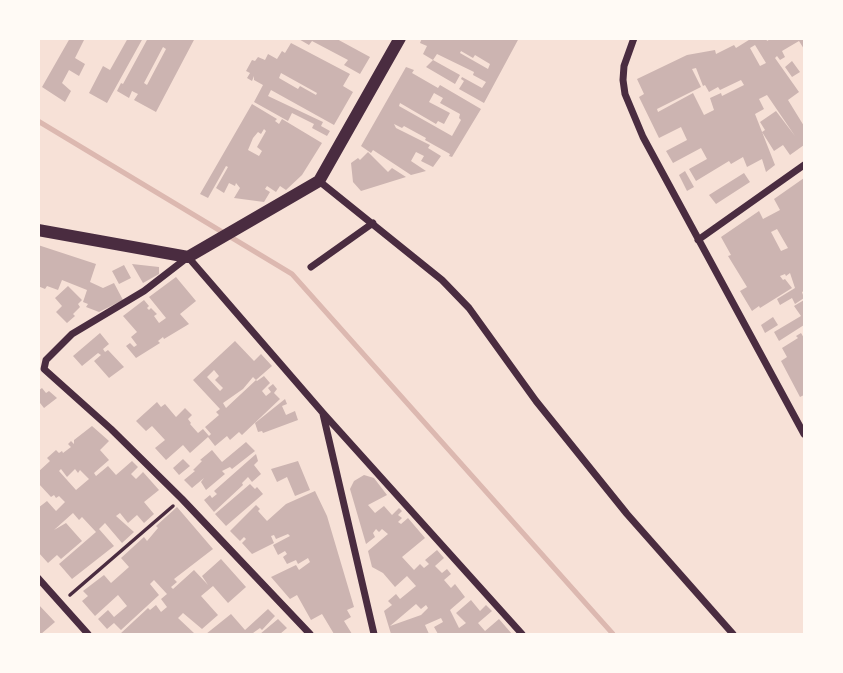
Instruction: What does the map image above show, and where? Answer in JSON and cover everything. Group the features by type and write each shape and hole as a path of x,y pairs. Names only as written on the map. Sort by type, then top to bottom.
{"street":[{"path":"310,635 182,499 111,429 44,369 46,360 72,334 144,291 188,257 319,181 400,38"},
{"path":"634,38 624,66 625,94 643,137 804,434"},
{"path":"698,240 804,165"},
{"path":"319,181 442,280 468,308 561,432 627,514 733,635"},
{"path":"311,267 373,223"},
{"path":"38,230 188,257 323,413 522,635"},
{"path":"323,413 374,635"},
{"path":"38,578 88,635"}],"path":[{"path":"60,603 182,499"}],"building":[{"path":"70,38 85,38 75,58 85,64 79,76 69,70 62,83 71,91 65,102 42,87"},
{"path":"128,38 143,38 107,103 89,93 103,66 110,70"},
{"path":"148,38 195,38 156,112 134,100 138,94 132,91 129,98 117,91 121,83 123,84","holes":["163,47 166,49 147,85 144,83"]},
{"path":"297,38 335,38 370,57 360,74 344,65 348,60 312,41 309,45"},
{"path":"422,38 519,38 484,103 459,89 464,81 462,77 482,88 486,82 473,75 474,72 437,54 433,60 423,54 427,46 420,43","holes":["461,51 473,58 475,55 490,64 488,69 460,53"]},
{"path":"752,38 766,38 767,41 772,38 804,38 804,49 799,41 782,51 785,57 780,60 777,56 775,58 799,92 788,100 804,126 804,145 790,155 783,145 774,151 762,132 775,165 766,172 762,159 747,167 743,157 731,164 729,161 696,181 689,169 707,159 701,148 673,163 666,151 687,140 681,127 659,138 639,97 644,94 637,79 687,55 715,50 716,54 734,45 736,48","holes":["755,45 766,63 760,66 750,48","696,68 703,86 705,85 709,92 741,80 744,85 722,96 721,93 710,98 714,110 704,115 693,93 658,112 657,109 701,87 692,69","767,95 795,136 776,111 760,122 765,130 762,132 755,114 764,109 759,99"]},
{"path":"291,43 350,74 343,86 353,92 334,125 271,90 268,96 323,122 321,126 330,131 327,136 312,128 314,124 292,113 288,121 254,102 263,85 254,80 254,76 252,81 247,78 250,73 246,71 252,60 255,61 258,57 265,60 268,54 277,59 282,51 285,53","holes":["281,73 317,93 316,95 300,86 298,89 279,78"]},
{"path":"433,60 460,75 455,84 426,67"},
{"path":"792,61 800,72 792,77 785,67"},
{"path":"406,67 438,88 440,85 481,109 452,157 425,140 426,138 404,126 402,128 394,124 396,128 430,145 428,148 441,156 433,167 421,161 424,156 416,152 411,161 426,171 411,175 373,150 371,153 361,146","holes":["434,93 443,98 440,103 460,114 461,120 452,136 399,106 400,103 436,124 438,121 444,124 450,113 429,102"]},
{"path":"252,104 277,119 275,121 279,124 282,119 322,143 302,175 286,190 280,186 276,192 267,186 265,189 270,192 264,202 234,198 240,188 236,183 235,186 229,183 224,193 216,188 228,167 226,166 208,198 200,194","holes":["264,129 266,131 257,147 262,151 259,156 248,150 258,132 261,134"]},
{"path":"368,152 388,172 392,168 406,177 361,191 353,182 351,163 358,158 360,160"},
{"path":"685,171 694,187 687,191 679,175"},
{"path":"744,173 750,182 716,204 709,195"},
{"path":"804,178 804,298 795,304 792,298 780,305 777,299 795,288 790,273 786,276 785,274 780,276 792,288 752,311 740,291 747,287 728,256 731,255 721,237 759,211 763,219 780,210 774,199","holes":["777,229 788,248 781,251 771,232"]},
{"path":"38,245 96,264 90,282 103,288 114,283 123,300 99,312 86,307 88,304 83,302 87,290 62,280 58,290 38,286"},
{"path":"132,264 159,267 159,274 143,283"},
{"path":"124,265 131,278 119,284 112,271"},
{"path":"176,277 196,301 180,314 189,324 164,339 163,337 158,341 160,343 136,358 126,346 130,343 134,347 137,345 131,337 137,332 123,316 144,300 149,306 147,308 157,314 154,316 159,323 166,318 149,297"},
{"path":"68,286 82,300 78,304 80,307 73,314 75,316 67,323 56,312 62,306 55,298"},
{"path":"804,300 804,325 779,341 774,332 801,316 794,306"},
{"path":"773,317 778,325 765,333 761,325"},
{"path":"100,333 109,344 103,349 105,352 108,350 124,367 109,378 94,361 101,355 98,353 82,366 73,356"},
{"path":"801,333 804,338 804,395 800,397 781,361 787,357 782,348"},
{"path":"235,341 254,361 261,354 272,366 256,380 264,376 270,383 262,391 266,396 271,392 268,388 273,384 277,389 274,393 280,399 242,435 239,432 230,440 227,436 215,446 208,437 190,453 183,445 166,460 155,448 165,440 152,426 146,431 136,421 157,402 161,407 165,404 176,417 185,408 192,415 188,419 190,424 198,433 203,429 209,436 211,434 205,427 219,415 216,412 220,409 193,380","holes":["214,370 219,376 215,380 223,388 220,391 207,377","253,377 256,380 226,408 223,403 243,389"]},
{"path":"42,388 57,398 44,408 40,403 38,405 38,391"},
{"path":"285,399 287,404 282,406 286,415 295,411 298,420 263,433 258,432 255,423"},
{"path":"92,426 109,441 100,450 109,460 94,473 96,476 108,466 116,475 132,461 138,467 131,474 136,479 143,472 159,490 144,502 154,514 144,523 137,515 128,523 120,513 116,516 134,532 122,543 105,523 99,529 114,546 72,579 59,564 96,532 82,517 79,520 73,513 54,530 66,523 82,541 61,559 57,555 48,563 38,552 38,508 47,501 56,511 65,502 59,496 51,497 38,483 38,472 50,461 47,458 56,450 63,453 71,447 68,444 71,441 74,444 74,440","holes":["61,469 67,477 75,469 89,479 76,490 59,471"]},
{"path":"246,442 255,451 232,469 230,467 222,471 225,474 206,490 201,482 204,478 192,488 184,480 212,450 222,462"},
{"path":"256,454 258,461 254,465 261,474 252,482 248,477 214,512 204,500 217,494 214,491"},
{"path":"183,459 190,466 179,475 173,468"},
{"path":"298,461 310,490 295,496 287,477 277,482 271,469"},
{"path":"364,475 374,478 387,495 368,505 375,513 384,506 392,515 399,508 402,511 398,515 402,518 398,522 401,524 408,518 425,538 402,557 414,570 420,564 424,568 429,564 425,560 437,550 444,558 435,566 442,573 447,569 451,574 444,580 451,588 455,584 465,597 450,610 459,628 466,623 456,613 471,600 480,611 486,605 492,611 478,623 485,631 499,619 512,634 438,634 434,627 443,622 441,618 425,625 429,634 391,634 384,611 392,605 388,601 396,594 400,599 416,586 407,576 395,587 383,573 372,567 368,551 388,534 382,529 379,532 376,529 373,533 375,537 366,544 350,489 354,481","holes":["416,604 421,609 426,605 428,608 421,615 390,626"]},
{"path":"250,484 263,494 226,526 215,514"},
{"path":"315,491 327,516 354,607 347,610 351,617 344,621 352,634 334,634 322,614 311,620 297,595 290,599 271,577 296,565 299,570 310,562 308,558 298,564 296,560 287,564 283,557 287,554 285,551 278,555 273,545 290,536 288,534 276,539 274,535 271,536 274,543 252,554 242,543 246,539 244,537 240,541 230,531 256,505 267,521 286,504"},
{"path":"177,507 213,549 174,579 177,582 171,587 173,589 194,570 208,585 202,576 221,559 246,587 228,603 213,586 201,596 218,615 202,629 183,613 178,618 195,634 120,634 148,608 150,610 156,605 161,612 167,607 161,599 167,594 154,580 150,584 159,595 121,630 114,623 107,629 98,619 108,610 114,617 127,606 118,595 95,616 82,601 88,596 83,591 104,575 111,583 129,567 121,558 144,537 147,541 158,528 156,526"},
{"path":"38,604 55,622 41,634 38,634"},
{"path":"268,609 275,616 262,630 260,628 253,633 255,634 206,634 231,614 245,630"},
{"path":"278,619 287,628 280,634 260,634"}],"waterway":[{"path":"38,121 292,274 613,634"}]}
